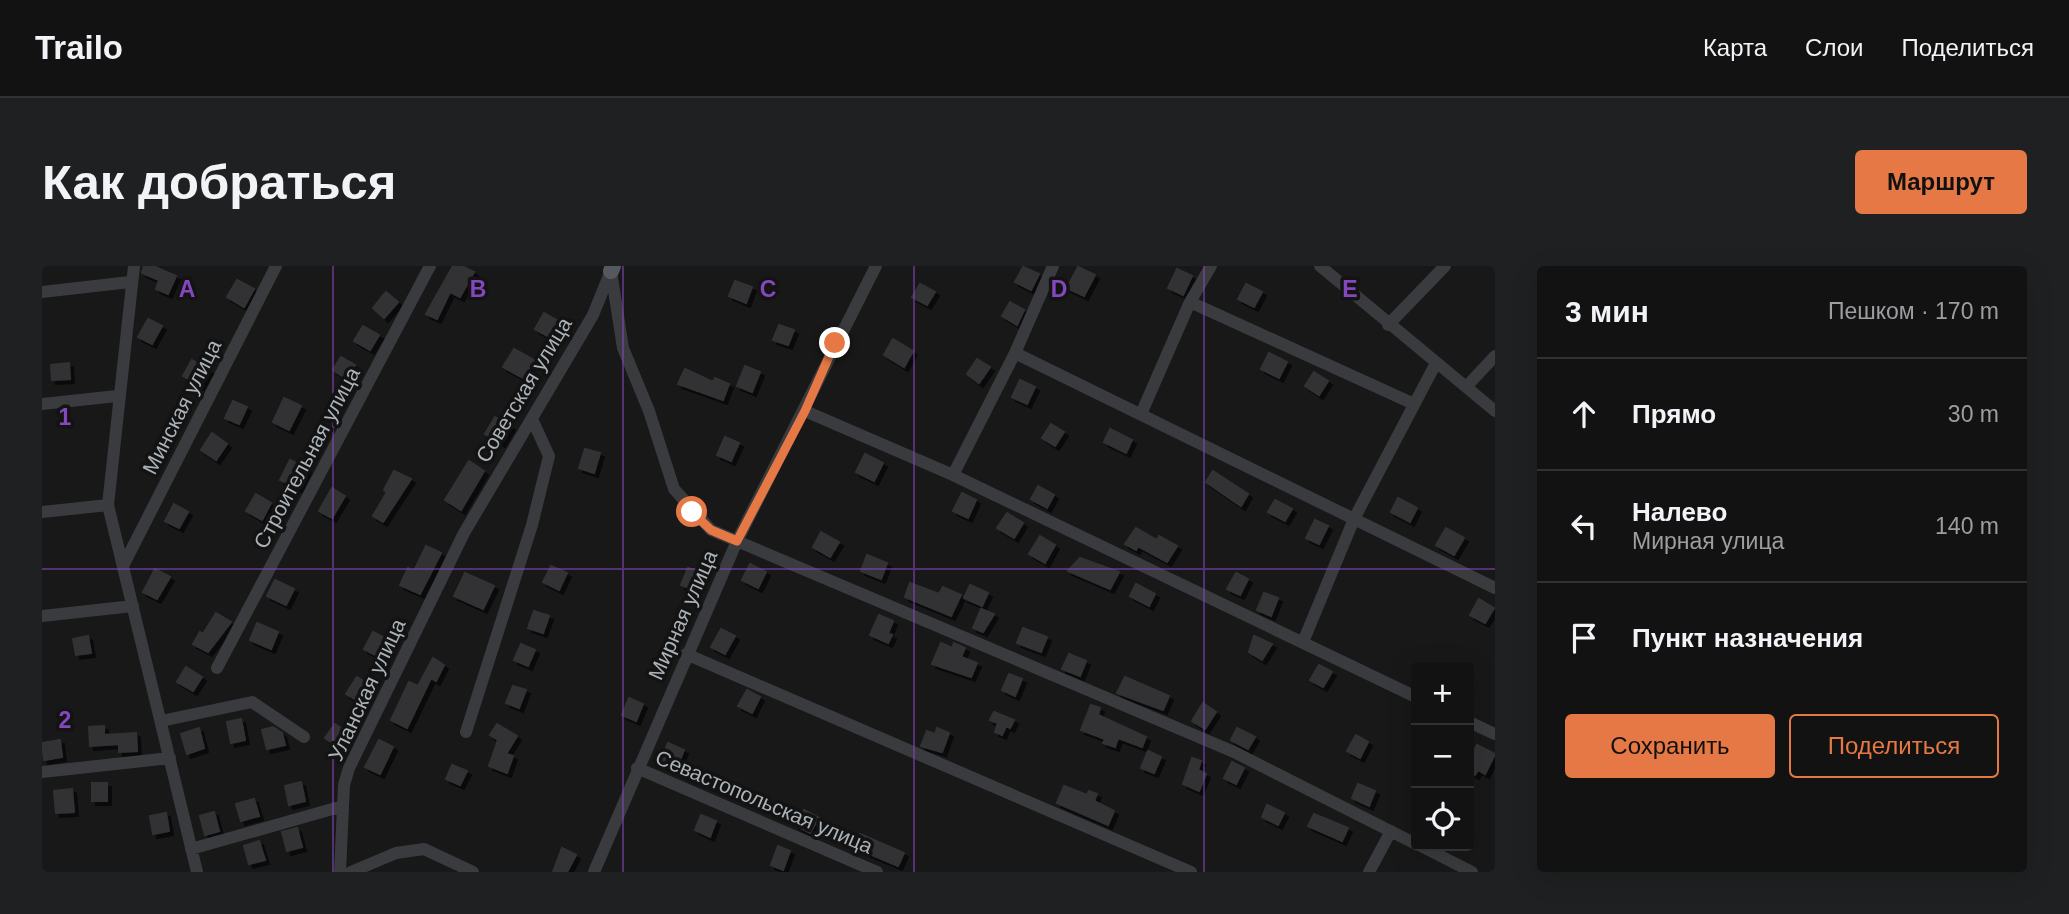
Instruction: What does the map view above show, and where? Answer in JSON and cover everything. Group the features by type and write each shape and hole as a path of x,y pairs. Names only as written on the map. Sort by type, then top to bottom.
{"street":[{"path":"134,266 117,396 108,505 197,872"},
{"name":"Минская улица","path":"123,566 276,266"},
{"name":"Строительная улица","path":"217,668 430,266"},
{"name":"Мирная улица","path":"594,872 737,541 876,266"},
{"path":"953,475 1015,353 1053,266"},
{"path":"1141,414 1190,302 1211,266"},
{"path":"1320,266 1495,411"},
{"path":"1388,325 1445,266"},
{"path":"612,269 622,348 649,411 674,489 711,530 1234,752 1411,841"},
{"name":"Советская улица","path":"464,533 593,315 612,269"},
{"path":"42,292 130,282"},
{"path":"1190,302 1414,404"},
{"path":"1015,353 1495,588"},
{"path":"1466,387 1495,356"},
{"path":"1303,642 1354,519 1436,363"},
{"path":"42,404 117,396"},
{"path":"805,411 953,475 1411,694"},
{"path":"466,732 532,525 549,456 532,419"},
{"path":"42,512 108,505"},
{"name":"Уланская улица","path":"340,872 343,806 349,768 464,533"},
{"path":"42,616 133,606"},
{"path":"687,654 1189,872"},
{"path":"161,721 252,702 304,737"},
{"path":"1474,724 1495,734"},
{"path":"42,772 170,758"},
{"name":"Севастопольская улица","path":"637,768 877,872"},
{"path":"191,849 343,806"},
{"path":"1369,872 1391,831"},
{"path":"351,872 396,853 424,849 473,872"},
{"path":"1430,851 1472,872"}],"building":[{"path":"144,266 153,266 176,276 168,294 156,289 159,280 142,273"},
{"path":"453,266 462,266 474,272 460,297 450,292 437,319 426,314"},
{"path":"1023,267 1039,274 1031,290 1015,282"},
{"path":"1078,267 1095,275 1084,296 1067,288"},
{"path":"1177,269 1192,276 1183,295 1168,288"},
{"path":"237,280 254,289 244,307 227,297"},
{"path":"735,281 752,287 746,303 729,296"},
{"path":"920,284 935,292 927,305 912,297"},
{"path":"1246,284 1262,292 1254,307 1238,299"},
{"path":"386,292 398,302 384,318 373,308"},
{"path":"1010,302 1024,310 1017,325 1002,316"},
{"path":"544,313 558,321 549,337 535,329"},
{"path":"148,319 162,326 152,344 138,337"},
{"path":"779,325 794,330 788,345 773,340"},
{"path":"363,326 379,335 370,350 354,341"},
{"path":"893,339 913,351 904,367 884,355"},
{"path":"514,349 534,360 523,378 503,367"},
{"path":"1269,353 1287,362 1279,378 1261,369"},
{"path":"341,357 355,365 347,379 333,370"},
{"path":"977,359 990,367 979,383 967,374"},
{"path":"192,360 209,370 200,386 183,376"},
{"path":"69,363 70,379 52,380 51,365"},
{"path":"745,366 760,372 752,392 737,386"},
{"path":"685,369 713,382 715,378 729,384 723,400 678,384"},
{"path":"1314,372 1328,381 1319,395 1305,386"},
{"path":"1020,380 1035,387 1027,404 1012,397"},
{"path":"284,398 301,406 289,430 273,422"},
{"path":"233,401 247,407 239,424 225,418"},
{"path":"495,417 511,426 501,443 485,434"},
{"path":"1051,424 1064,432 1055,446 1042,438"},
{"path":"1110,429 1132,440 1126,453 1104,442"},
{"path":"212,433 227,444 216,460 201,450"},
{"path":"725,437 739,443 731,461 717,455"},
{"path":"585,449 600,453 594,473 579,468"},
{"path":"865,454 883,463 874,481 856,472"},
{"path":"290,460 307,469 298,488 280,480"},
{"path":"469,461 484,471 461,510 445,500"},
{"path":"394,471 411,479 383,522 373,516 387,492 384,490"},
{"path":"1213,471 1248,494 1241,506 1206,482"},
{"path":"1038,486 1054,495 1047,508 1031,499"},
{"path":"332,488 345,496 332,518 319,511"},
{"path":"962,493 976,500 968,518 953,511"},
{"path":"256,494 271,503 262,520 246,511"},
{"path":"1398,498 1417,508 1410,522 1391,512"},
{"path":"1275,500 1292,509 1285,521 1268,512"},
{"path":"174,504 188,512 179,528 165,521"},
{"path":"1007,513 1023,523 1014,538 997,528"},
{"path":"1315,520 1328,526 1319,544 1306,538"},
{"path":"1136,528 1157,540 1159,536 1177,546 1167,562 1138,546 1136,550 1125,544"},
{"path":"1446,528 1464,538 1454,555 1436,545"},
{"path":"821,532 839,542 830,557 813,547"},
{"path":"1040,536 1055,545 1045,563 1029,554"},
{"path":"426,546 441,553 420,594 400,585 408,568 414,571"},
{"path":"867,555 887,563 881,579 861,571"},
{"path":"1080,558 1119,572 1110,589 1068,571"},
{"path":"750,564 766,572 758,588 742,580"},
{"path":"551,566 567,573 559,590 543,582"},
{"path":"688,568 704,574 697,591 681,585"},
{"path":"155,569 170,577 157,599 143,592"},
{"path":"465,573 494,586 483,609 454,596"},
{"path":"1236,573 1248,579 1240,595 1227,589"},
{"path":"275,580 294,589 286,605 267,596"},
{"path":"910,583 939,594 943,587 961,595 951,616 905,597"},
{"path":"1136,584 1155,594 1149,606 1130,596"},
{"path":"970,585 988,593 982,606 964,598"},
{"path":"1264,593 1278,598 1271,616 1257,610"},
{"path":"1479,599 1494,608 1485,623 1470,615"},
{"path":"981,609 994,614 983,632 973,628"},
{"path":"534,611 549,616 543,633 528,628"},
{"path":"216,613 231,622 208,652 193,644"},
{"path":"879,615 893,621 888,634 892,635 888,643 870,635"},
{"path":"257,623 278,632 271,649 250,640"},
{"path":"1023,628 1047,637 1041,652 1017,643"},
{"path":"721,629 735,636 725,654 711,647"},
{"path":"373,632 392,642 383,659 364,649"},
{"path":"88,636 91,653 76,655 73,639"},
{"path":"1254,636 1272,644 1262,660 1249,652"},
{"path":"941,643 952,648 954,643 965,648 961,657 977,663 971,677 932,664"},
{"path":"521,644 535,650 528,666 514,660"},
{"path":"1069,654 1086,661 1080,676 1062,669"},
{"path":"433,658 444,665 436,681 431,678 407,728 391,720 409,682 418,686"},
{"path":"1319,665 1332,672 1323,687 1310,680"},
{"path":"186,667 202,677 193,691 177,682"},
{"path":"1009,674 1022,679 1015,696 1002,690"},
{"path":"357,677 371,686 360,702 346,694"},
{"path":"1125,677 1169,696 1163,710 1117,693"},
{"path":"513,686 526,690 519,708 506,703"},
{"path":"747,690 760,697 752,713 738,706"},
{"path":"629,698 643,704 636,721 622,715"},
{"path":"1203,703 1216,712 1205,729 1192,721"},
{"path":"1091,705 1100,708 1098,715 1146,737 1142,747 1118,738 1115,747 1103,743 1105,739 1081,730"},
{"path":"994,712 1014,720 1010,728 1006,726 1002,735 995,732 998,723 990,720"},
{"path":"241,719 245,740 231,743 227,722"},
{"path":"335,724 348,733 338,747 325,738"},
{"path":"497,724 517,736 506,754 513,756 507,773 489,766 498,740 490,735"},
{"path":"104,726 104,735 136,733 137,751 119,752 119,744 90,746 89,727"},
{"path":"273,727 282,733 285,745 267,749 262,730"},
{"path":"199,728 204,748 187,754 181,734"},
{"path":"937,728 949,733 942,752 921,746 927,731 935,734"},
{"path":"1237,728 1255,737 1248,749 1231,740"},
{"path":"1356,735 1368,742 1360,758 1347,751"},
{"path":"60,740 62,757 44,760 42,743"},
{"path":"379,740 393,747 380,774 365,767"},
{"path":"668,743 684,750 675,771 659,764"},
{"path":"1477,745 1495,754 1485,774 1478,770 1474,774 1474,751"},
{"path":"1148,751 1161,757 1154,773 1141,768"},
{"path":"1192,758 1201,761 1198,770 1206,774 1199,791 1183,784"},
{"path":"1232,762 1244,768 1236,784 1224,778"},
{"path":"452,765 467,771 460,785 446,779"},
{"path":"301,782 305,801 289,805 285,786"},
{"path":"92,783 107,783 107,801 92,801"},
{"path":"1358,784 1375,791 1369,806 1352,798"},
{"path":"1064,786 1087,795 1089,791 1097,794 1094,801 1114,811 1108,825 1057,803"},
{"path":"72,789 74,812 56,813 54,791"},
{"path":"254,799 259,816 241,821 236,804"},
{"path":"1267,805 1284,813 1278,825 1262,817"},
{"path":"804,810 819,818 810,833 795,825"},
{"path":"214,812 219,831 205,835 200,816"},
{"path":"166,813 169,831 153,834 150,816"},
{"path":"1314,814 1348,828 1342,841 1308,826"},
{"path":"701,815 716,821 710,837 695,830"},
{"path":"297,828 302,847 287,851 282,832"},
{"path":"860,834 904,853 898,866 853,847"},
{"path":"259,841 265,860 249,864 244,846"},
{"path":"778,846 790,851 783,870 771,865"},
{"path":"562,848 576,855 567,872 553,872"}],"route":[{"path":"692,512 711,530 737,541 805,411 835,343"}]}
